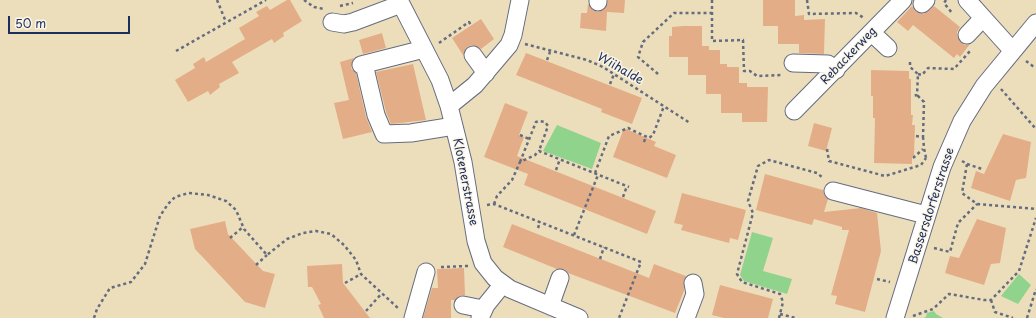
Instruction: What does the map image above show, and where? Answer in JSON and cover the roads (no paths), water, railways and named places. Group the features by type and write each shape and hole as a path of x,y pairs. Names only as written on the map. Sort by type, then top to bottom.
{"street":[{"path":"449,106 469,91 501,56 512,39 520,0"},
{"name":"Rebackerweg","path":"794,111 836,70 871,27 902,0"},
{"path":"967,0 1012,50"},
{"path":"332,22 344,24 353,22 400,2"},
{"name":"Klotenerstrasse","path":"400,2 440,80 449,106 463,162 470,208 480,255 489,271 503,284 519,293 579,318"},
{"path":"967,35 983,18"},
{"name":"Bassersdorferstrasse","path":"902,318 926,215 942,167 962,121 984,86 1012,50 1036,23"},
{"path":"871,27 888,48"},
{"path":"424,49 362,64 376,115 384,134 411,133 454,126"},
{"path":"473,55 486,73"},
{"path":"790,69 828,64 836,70"},
{"path":"833,190 926,215"},
{"path":"407,315 431,270"},
{"path":"550,306 560,278"},
{"path":"686,318 695,294 692,283"},
{"path":"463,305 482,314 503,284"}]}
